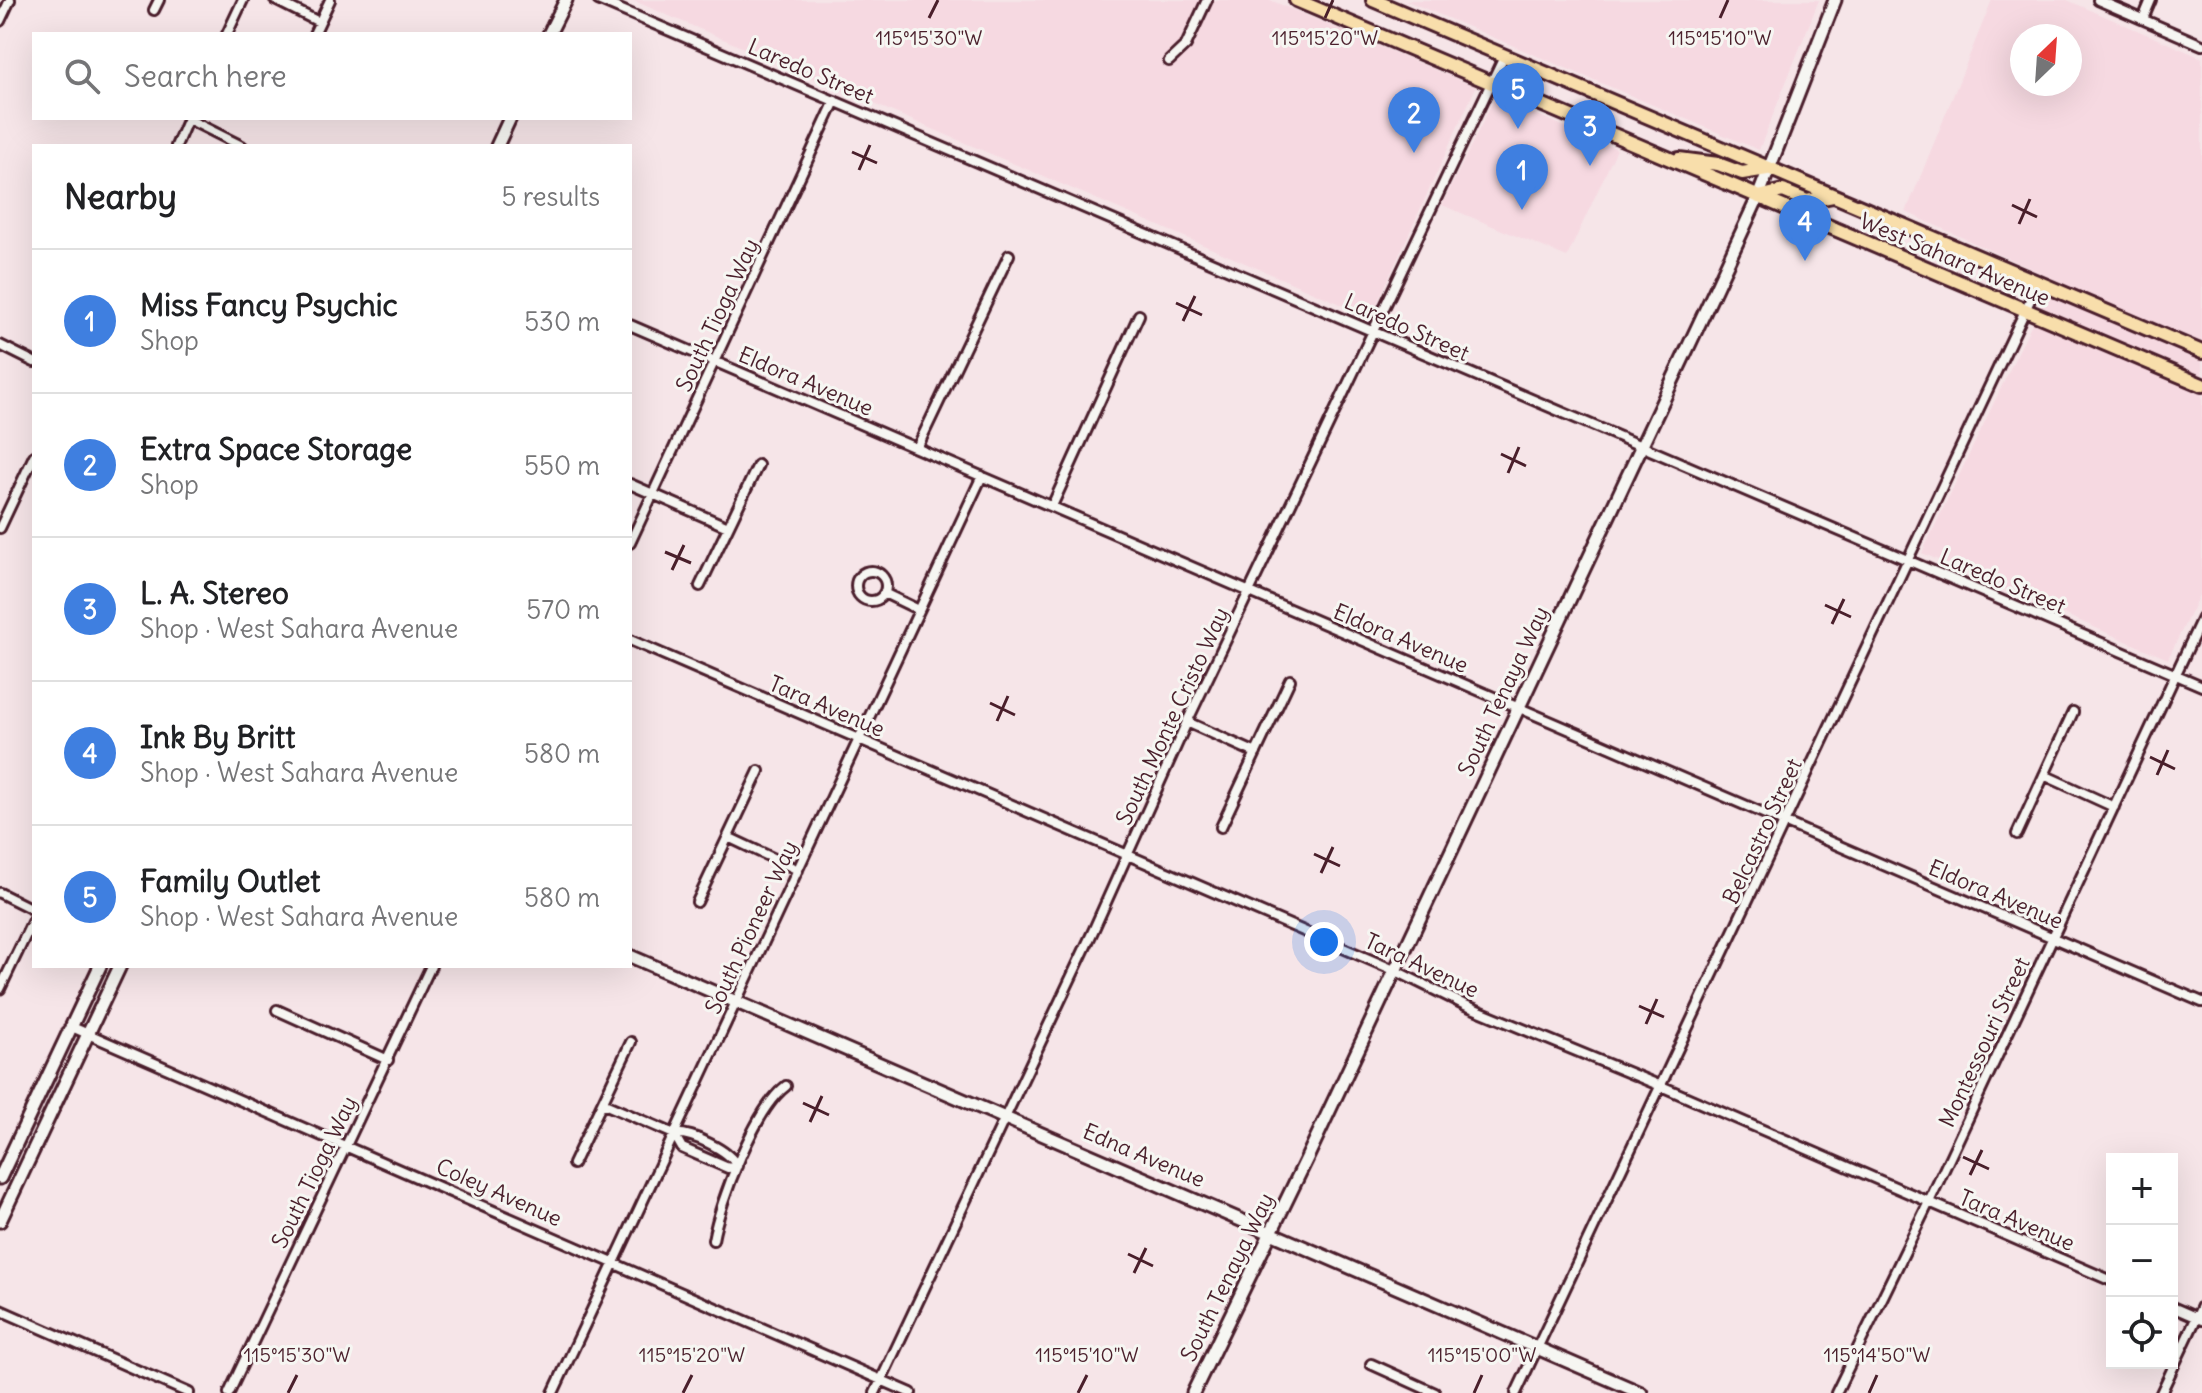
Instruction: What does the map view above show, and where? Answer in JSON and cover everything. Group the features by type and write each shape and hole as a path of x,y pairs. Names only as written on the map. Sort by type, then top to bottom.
{"main road":[{"name":"West Sahara Avenue","path":"1296,0 2202,385"},
{"name":"West Sahara Avenue","path":"1373,0 2202,352"},
{"path":"1664,157 1718,164 1742,173 1769,169"},
{"path":"1758,197 1783,191 1807,201 1833,196"}],"street":[{"path":"0,21 10,0"},
{"path":"154,10 159,0"},
{"path":"228,32 243,0"},
{"path":"275,0 319,22"},
{"path":"315,32 330,0"},
{"path":"550,32 566,0"},
{"name":"Laredo Street","path":"598,0 2202,686"},
{"path":"1169,61 1186,45 1207,0"},
{"name":"South Tenaya Way","path":"1193,1393 1758,197 1835,0"},
{"path":"2098,0 2202,45"},
{"path":"2143,19 2151,0"},
{"name":"South Monte Cristo Way","path":"875,1393 1187,722 1504,56"},
{"name":"South Tioga Way","path":"632,539 835,101"},
{"path":"177,144 187,120"},
{"path":"192,120 238,144"},
{"path":"498,144 509,120"},
{"path":"917,448 1009,255"},
{"name":"Belcastro Street","path":"1516,1393 2038,283"},
{"path":"1052,506 1139,315"},
{"name":"Eldora Avenue","path":"632,326 2202,1002"},
{"path":"0,345 32,361"},
{"path":"0,528 32,460"},
{"path":"700,586 758,465"},
{"name":"South Pioneer Way","path":"553,1393 982,476"},
{"path":"632,485 728,527"},
{"path":"884,593 919,610"},
{"name":"Montessouri Street","path":"1836,1393 1929,1202 2202,618"},
{"name":"Tara Avenue","path":"632,641 1394,970 1465,1005 2106,1278"},
{"path":"1221,827 1290,680"},
{"path":"2017,834 2073,712"},
{"path":"1187,722 1256,753"},
{"path":"697,902 759,771"},
{"path":"2044,775 2114,807"},
{"path":"728,837 798,870"},
{"path":"0,893 32,909"},
{"path":"0,989 32,922"},
{"name":"Edna Avenue","path":"632,957 1641,1393"},
{"path":"0,1178 99,968"},
{"path":"0,1221 119,968"},
{"name":"South Tioga Way","path":"229,1393 430,968"},
{"path":"277,1010 388,1060"},
{"name":"Coley Avenue","path":"72,1027 911,1393"},
{"path":"573,1164 631,1042"},
{"path":"713,1240 718,1210 737,1166 773,1096 786,1086"},
{"path":"602,1103 674,1134 686,1132 732,1155 737,1166"},
{"path":"674,1134 682,1148 728,1168 737,1166"},
{"path":"2161,1393 2199,1319 2202,1306"},
{"path":"0,1310 189,1393"},
{"path":"2178,1310 2199,1319"},
{"path":"1371,1364 1435,1393"}],"shaded area":[{"path":"632,0 1270,0 1476,87 1371,317"},
{"path":"1405,0 1819,0 1759,150"},
{"path":"1992,0 2067,0 2202,58 2202,589 2168,659 1922,553 2053,279 1906,212"},
{"path":"1495,97 1617,149 1567,257 1442,205"}],"place":[{"name":"Family Outlet","path":"1518,129"},
{"name":"Extra Space Storage","path":"1414,153"},
{"name":"L. A. Stereo","path":"1590,166"},
{"name":"Miss Fancy Psychic","path":"1522,210"},
{"name":"Ink By Britt","path":"1805,261"}]}
